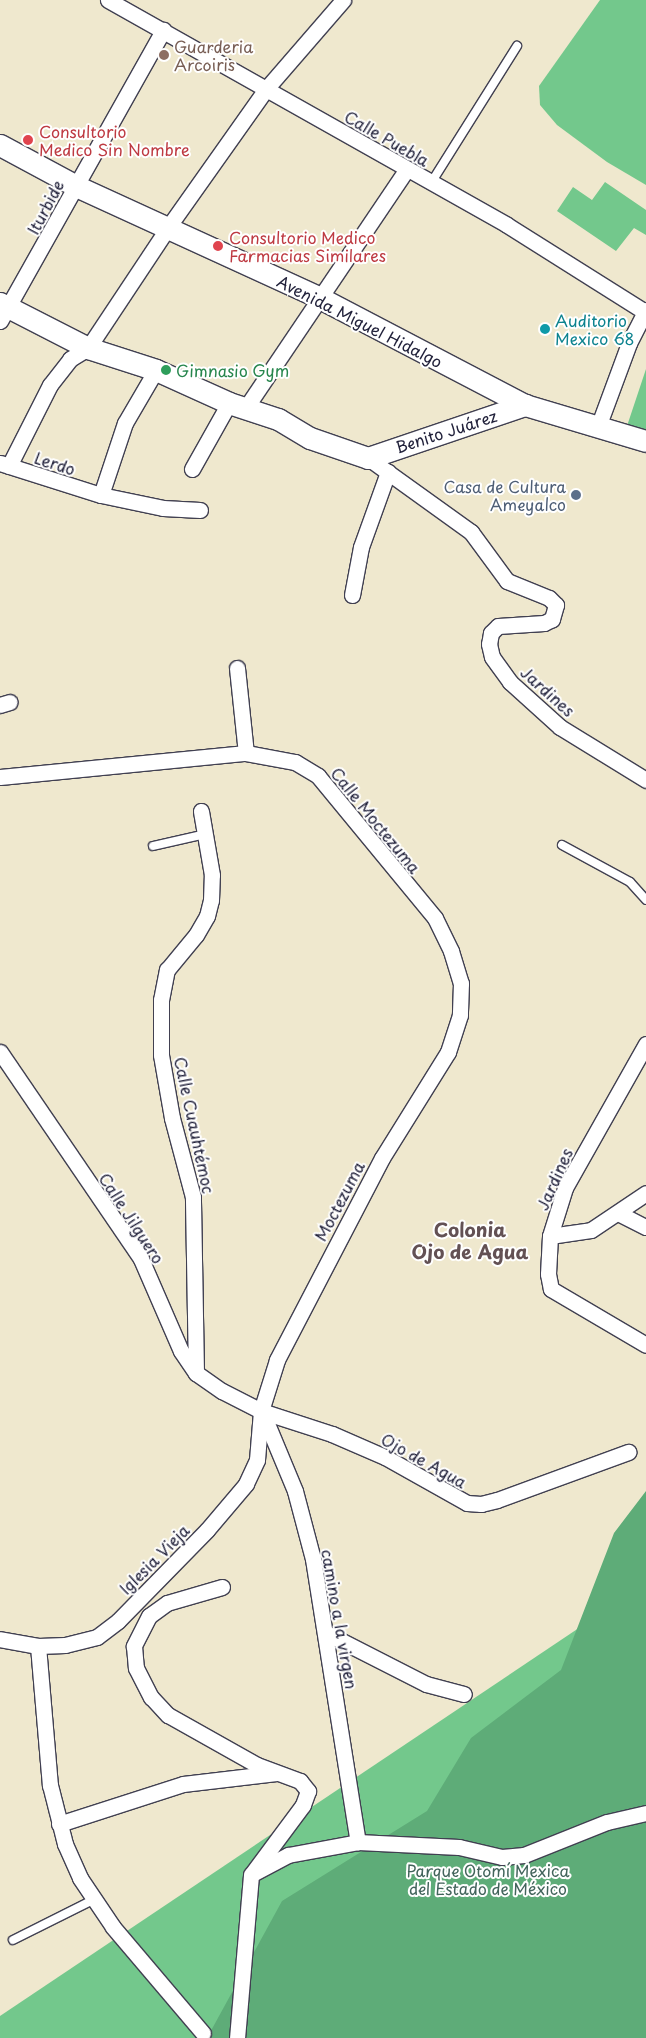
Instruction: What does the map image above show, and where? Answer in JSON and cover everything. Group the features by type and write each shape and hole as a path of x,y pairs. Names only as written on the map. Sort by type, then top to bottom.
{"street":[{"name":"Calle Puebla","path":"108,0 406,170 507,225 645,311"},
{"path":"4,465 50,385 70,359 88,348 169,226 266,90 343,0"},
{"name":"Iturbide","path":"3,310 76,186 163,30"},
{"name":"Avenida Miguel Hidalgo","path":"0,145 76,186 169,226 318,297 525,405 646,441"},
{"path":"192,469 318,297 406,170"},
{"path":"3,310 88,348 156,370 237,406 278,420 310,438 368,458 388,472 361,547 352,595"},
{"path":"598,426 629,343 645,311"},
{"path":"100,495 125,423 156,370"},
{"name":"Benito Juárez","path":"368,458 525,405"},
{"name":"Lerdo","path":"4,465 100,495 163,508 200,510"},
{"name":"Jardines","path":"388,472 472,532 507,580 549,598 556,606 557,612 552,619 544,623 498,626 491,633 489,644 492,657 510,682 560,727 646,780"},
{"path":"237,668 246,752"},
{"name":"Calle Moctezuma","path":"0,777 246,752 295,762 318,776 336,796 358,827 435,918 451,951 461,983 460,1015"},
{"name":"Calle Cuauhtémoc","path":"196,1373 194,1197 172,1118 161,1055 160,1000 167,970 196,935 207,916 212,875 201,811"},
{"name":"Moctezuma","path":"261,1411 277,1360 382,1158 448,1052 460,1015"},
{"name":"Jardines","path":"646,1044 565,1188 550,1236 591,1230 646,1192"},
{"name":"Calle Jilguero","path":"1,1055 141,1259 181,1351 196,1373 261,1411"},
{"path":"618,1213 646,1227"},
{"path":"550,1236 548,1274 551,1289 646,1345"},
{"name":"Ojo de Agua","path":"261,1411 332,1434 385,1457 467,1503 481,1504 498,1500 628,1452"},
{"name":"camino a la virgen","path":"261,1411 278,1446 295,1491 313,1558 358,1842"},
{"name":"Iglesia Vieja","path":"0,1639 38,1646 65,1645 96,1636 118,1621 207,1530 246,1484 257,1460 261,1411"},
{"path":"222,1587 167,1603 149,1616 134,1646 136,1668 151,1697 168,1715 213,1742 306,1784 307,1798 251,1875 237,2038"},
{"path":"326,1633 426,1684 464,1694"},
{"path":"38,1646 46,1751 60,1824 69,1852 93,1900 203,2033"},
{"path":"60,1824 183,1784 278,1773"},
{"path":"251,1875 288,1855 358,1842 459,1847 502,1857 524,1855 590,1828 646,1812"}],"lane":[{"path":"431,183 517,46"},
{"path":"154,846 206,834"},
{"path":"562,845 630,882 646,900"},
{"path":"14,1940 93,1900"}],"green space":[{"path":"600,0 646,0 646,185 607,162 557,125 540,105 539,86"},
{"path":"605,182 646,210 646,235 634,228 616,251 557,211 573,187 592,200"},
{"path":"646,369 646,431 627,426"},
{"name":"Parque Otomí Mexica del Estado de México","path":"646,1491 646,2038 207,2038 282,1901 427,1811 471,1738 561,1670 614,1533"},
{"name":"Parque Otomí Mexica del Estado de México","path":"646,1583 646,2038 0,2038 0,2016"}],"place":[{"name":"Guarderia Arcoiris","path":"164,55"},
{"name":"Consultorio Medico Sin Nombre","path":"28,140"},
{"name":"Consultorio Medico Farmacias Similares","path":"218,246"},
{"name":"Auditorio Mexico 68","path":"545,329"},
{"name":"Gimnasio Gym","path":"166,370"},
{"name":"Casa de Cultura Ameyalco","path":"576,495"}],"district":[{"name":"Colonia Ojo de Agua","path":"470,1241"}]}
